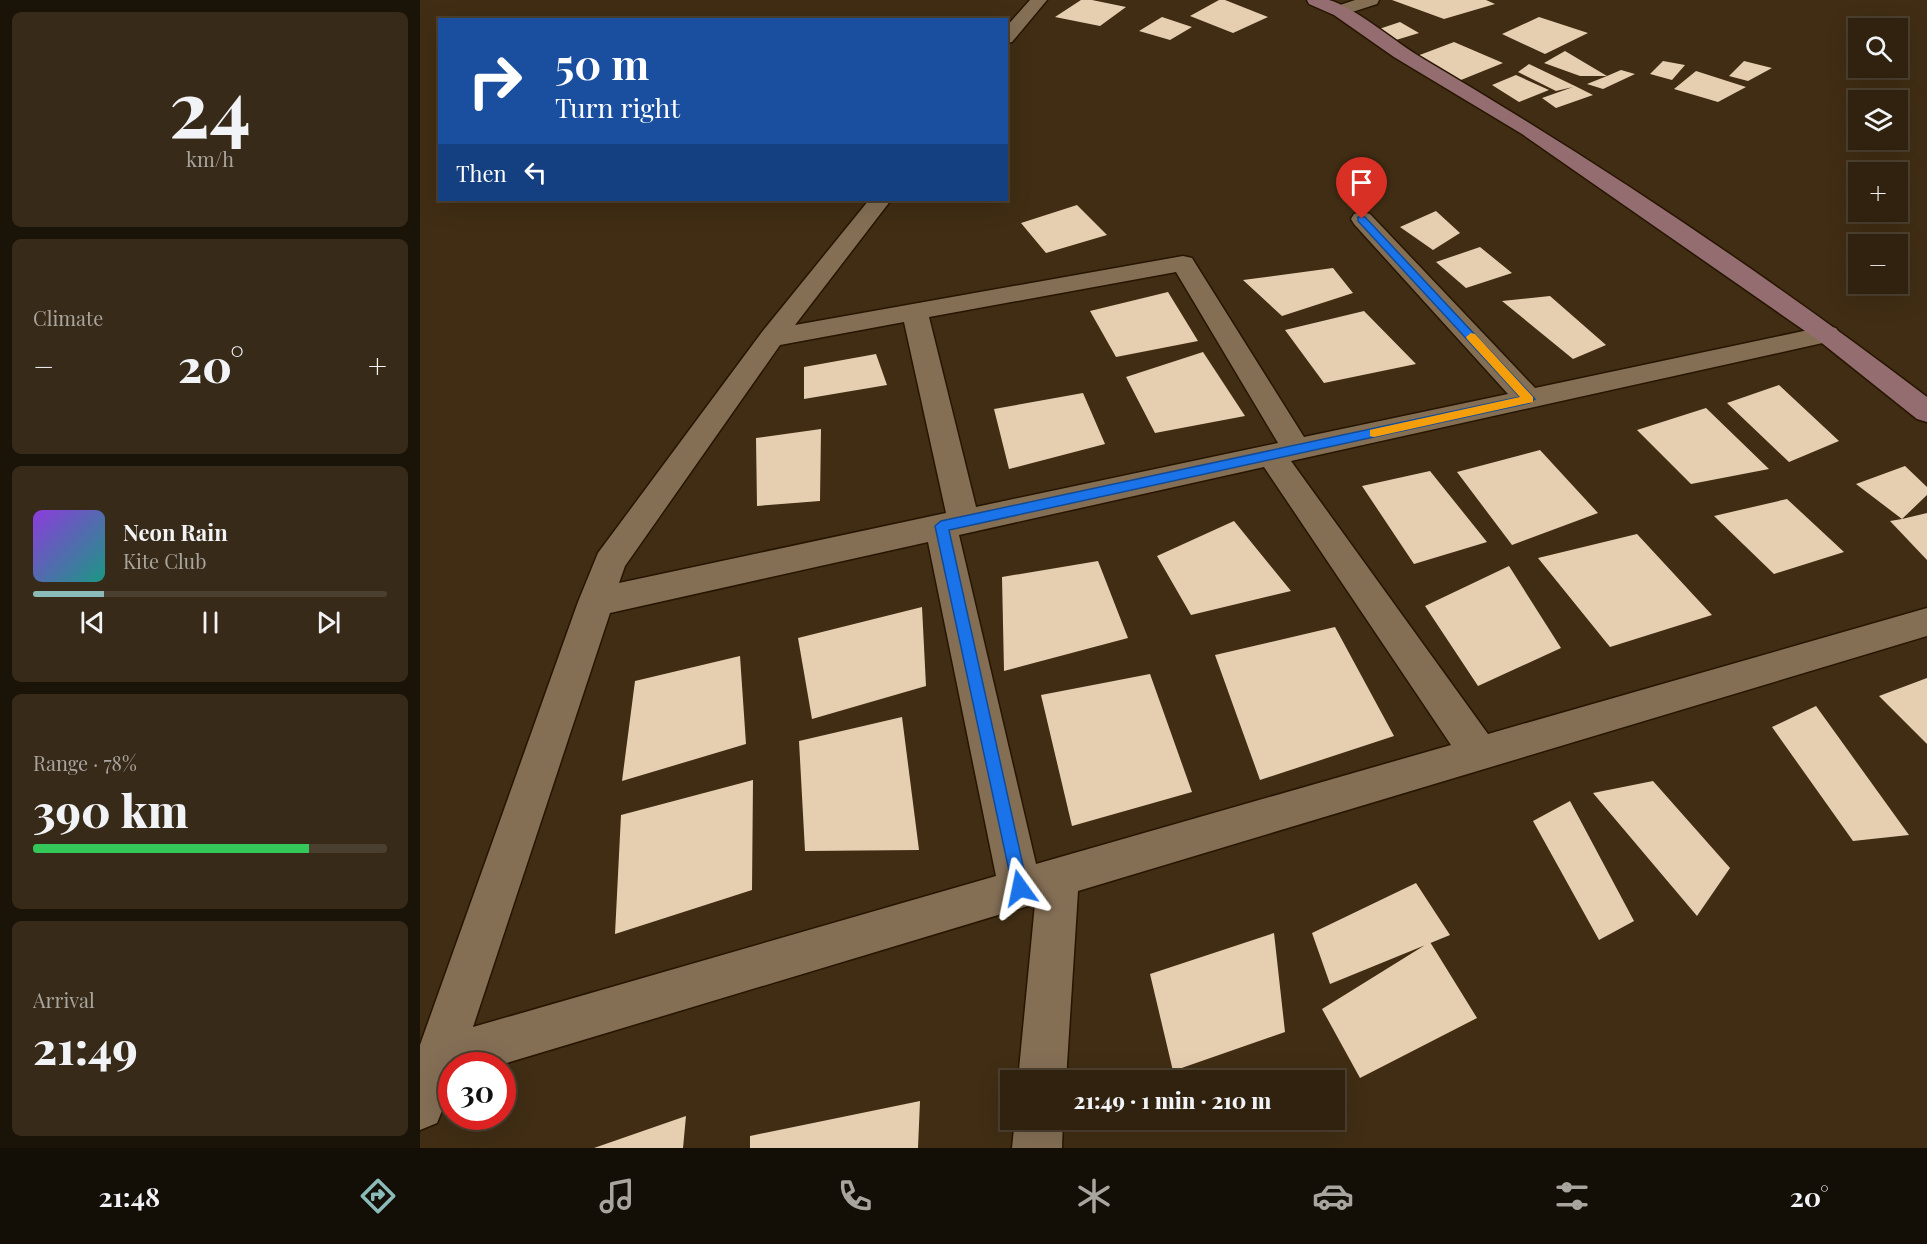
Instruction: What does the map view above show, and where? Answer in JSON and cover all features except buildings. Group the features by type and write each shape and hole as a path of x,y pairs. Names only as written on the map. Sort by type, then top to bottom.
{"street":[{"path":"1008,36 1039,0"},
{"path":"1315,0 1340,11 1400,53 1529,130 1827,334 1927,412"},
{"path":"1340,11 1371,0"},
{"path":"441,1052 610,562 771,338 879,201"},
{"path":"1362,219 1529,399"},
{"path":"771,338 1183,263 1284,452 1479,753"},
{"path":"915,313 952,524 1039,882 1042,1070"},
{"path":"595,602 1827,334"},
{"path":"465,1052 1927,622"},
{"path":"420,1106 438,1060"},
{"path":"1037,1148 1038,1130"}],"slow traffic":[{"path":"1374,433 1529,399 1471,337"}],"route":[{"path":"1020,888 941,526 1529,399 1362,219"}]}
